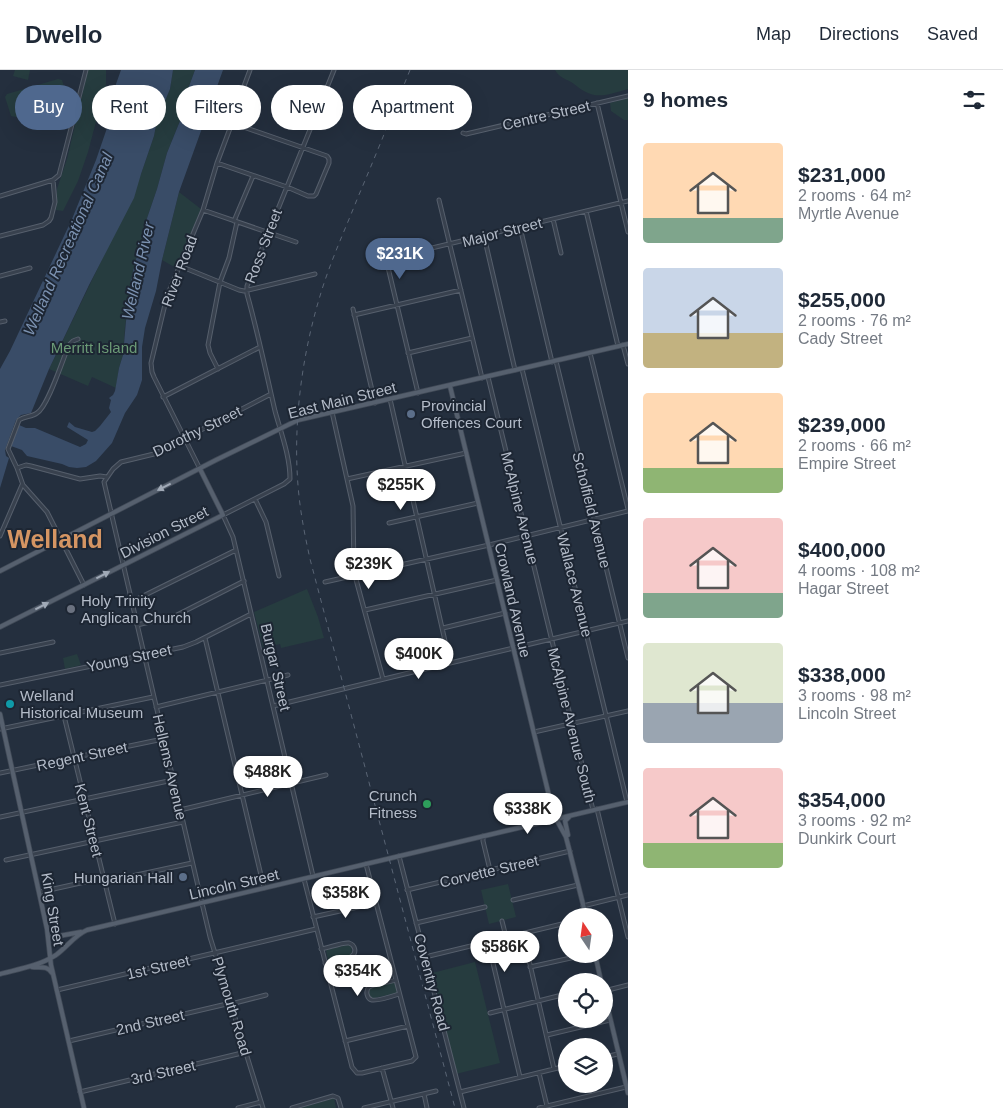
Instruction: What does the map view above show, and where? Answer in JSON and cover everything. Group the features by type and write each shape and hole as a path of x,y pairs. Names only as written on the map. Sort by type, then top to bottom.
{"main road":[{"name":"East Main Street","path":"0,571 298,420 626,344"},
{"name":"Crowland Avenue","path":"450,386 552,811 565,833 568,845"},
{"path":"206,480 206,468 222,458"},
{"name":"Burgar Street","path":"200,469 224,515"},
{"name":"Division Street","path":"0,627 224,515"},
{"name":"King Street","path":"0,714 40,892 50,958 84,1108"},
{"path":"541,823 551,817 550,800"},
{"name":"Lincoln Street","path":"0,974 39,964 57,954 84,931 628,802"},
{"path":"571,816 565,821 568,845 583,906"},
{"path":"48,938 84,931"},
{"path":"29,967 46,967 54,975"},
{"path":"612,1028 618,1054 626,1074 628,1094"}],"street":[{"path":"0,196 53,180 59,174 86,70"},
{"name":"River Road","path":"244,85 250,70"},
{"name":"Ross Street","path":"281,428 246,290 334,70"},
{"name":"Centre Street","path":"463,133 466,134 628,96"},
{"path":"597,103 628,232"},
{"name":"River Road","path":"200,469 163,397 152,372 151,363 166,302 203,210 230,130"},
{"path":"218,163 308,196 314,196 330,159 327,156 252,130"},
{"path":"218,369 208,345 220,282 229,258 236,221 253,176"},
{"path":"0,236 49,221 55,202 53,180"},
{"path":"439,200 482,378"},
{"name":"Major Street","path":"376,259 386,259 628,201"},
{"path":"203,210 296,242"},
{"path":"586,211 618,346"},
{"path":"553,219 562,253"},
{"name":"Scholfield Avenue","path":"520,227 628,658"},
{"path":"484,236 515,370"},
{"path":"386,259 418,393"},
{"path":"180,266 238,290 246,290 315,274"},
{"path":"0,276 30,268"},
{"path":"354,315 461,290"},
{"path":"353,309 375,402"},
{"path":"408,353 472,338"},
{"path":"78,339 69,345 54,383 40,411 22,418 17,423 8,445 8,452 25,489 47,512 84,585"},
{"path":"626,344 628,364"},
{"path":"163,397 260,347"},
{"path":"326,582 594,520 628,510 590,353"},
{"name":"Wallace Avenue","path":"522,369 628,802"},
{"name":"McAlpine Avenue","path":"488,377 552,639"},
{"name":"Dorothy Street","path":"107,477 119,462 154,454 271,394"},
{"path":"390,399 450,663"},
{"path":"332,412 354,512 354,572 383,679"},
{"name":"Division Street","path":"224,515 289,481 289,467 281,428"},
{"path":"347,480 466,453"},
{"path":"17,468 29,465 80,479 100,476 107,477 104,484 111,514"},
{"path":"0,536 22,484"},
{"path":"255,499 266,522 279,576"},
{"path":"389,523 478,503"},
{"name":"Hellems Avenue","path":"111,514 202,903"},
{"name":"Burgar Street","path":"224,515 232,533 244,581 313,876"},
{"path":"132,602 236,550"},
{"path":"365,610 497,580"},
{"path":"137,625 175,616 244,581"},
{"path":"443,628 505,613"},
{"name":"Young Street","path":"0,686 183,647 205,638 251,614"},
{"path":"273,706 628,621"},
{"path":"205,638 264,888"},
{"name":"McAlpine Avenue South","path":"552,639 572,724 628,937"},
{"path":"0,653 53,642"},
{"path":"156,707 288,675"},
{"path":"2,729 153,697"},
{"path":"534,732 628,711"},
{"name":"Kent Street","path":"64,716 115,924"},
{"name":"Regent Street","path":"0,773 163,739"},
{"path":"180,810 326,774"},
{"path":"0,817 173,780"},
{"path":"6,860 183,822"},
{"path":"483,836 490,870"},
{"name":"Corvette Street","path":"407,890 570,851"},
{"name":"Coventry Road","path":"399,856 464,1108"},
{"path":"40,892 192,863"},
{"path":"304,879 352,1068 355,1072 360,1073 412,1061 416,1056 366,864"},
{"path":"513,900 578,885"},
{"path":"583,906 628,895"},
{"name":"Plymouth Road","path":"202,903 215,953 263,1108"},
{"path":"313,917 376,903"},
{"path":"416,923 485,907"},
{"path":"502,921 506,937"},
{"path":"425,957 558,925"},
{"name":"1st Street","path":"57,990 316,928"},
{"path":"522,933 554,1069"},
{"path":"488,942 520,1077"},
{"path":"321,949 347,943 354,948 354,954 351,957 325,963"},
{"path":"530,967 558,961"},
{"path":"396,980 371,986 367,990 367,995 374,1000 400,994"},
{"path":"613,989 628,985"},
{"name":"2nd Street","path":"69,1041 266,996"},
{"path":"490,1013 558,996"},
{"path":"345,1041 408,1026"},
{"path":"546,1035 576,1028"},
{"name":"3rd Street","path":"80,1092 246,1052"},
{"path":"613,1055 618,1054"},
{"path":"382,1068 393,1108"},
{"path":"460,1092 558,1068"},
{"path":"539,1073 548,1107"},
{"path":"539,1108 626,1087"},
{"path":"364,1108 436,1091"},
{"path":"424,1094 427,1108"},
{"path":"292,1108 333,1096 338,1098 341,1108"},
{"path":"238,1108 261,1102"}],"green space":[{"path":"15,70 30,70 28,80 13,76"},
{"path":"88,70 106,70 106,85 92,85 92,130 94,130 78,181 63,211 56,210 57,189 74,130 82,130 82,95"},
{"name":"Merritt Island","path":"173,70 195,70 190,85 176,85 176,130 167,153 143,230 144,240 136,259 131,280 123,355 116,388 92,377 88,386 49,369 141,174 155,130 166,130 166,99 170,89"},
{"path":"555,70 628,70 628,89 608,94 593,95 562,77"},
{"path":"58,79 62,80 64,85 38,85"},
{"path":"15,92 15,117 11,116 5,97 7,94"},
{"path":"628,98 628,120 624,120 611,111 610,103"},
{"path":"179,192 201,209 176,268 162,260"},
{"path":"307,589 324,638 281,648 280,644 263,648 254,612"},
{"path":"77,654 81,665 65,669 63,658"},
{"path":"508,884 516,917 489,924 481,890"},
{"path":"348,945 351,947 351,955 328,960 326,950"},
{"path":"475,962 500,1063 456,1074 432,973"},
{"path":"395,982 397,993 374,998 369,995 368,991 370,988"},
{"path":"334,1098 336,1108 301,1108"}],"water":[{"path":"121,70 173,70 170,89 166,99 166,85 116,84"},
{"path":"195,70 223,70 218,85 190,85"},
{"name":"Welland Recreational Canal","path":"106,130 155,130 134,198 89,285 49,369 31,413 21,415 16,420 5,450 6,456 9,458 0,488 0,369 72,219"},
{"name":"Welland River","path":"176,130 201,130 179,192 156,291 145,328 142,347 142,380 137,395 125,413 112,443 96,461 86,467 69,467 27,456 22,450 11,446 19,425 26,428 35,428 80,447 86,444 88,440 67,427 69,422 75,427 92,432 100,426 111,412 109,408 111,400 109,398 115,391 123,355 131,280 136,259 144,240 143,230 167,153"}],"railway":[{"path":"410,70 328,271 313,322 302,378 299,406 297,434 298,491 310,559 455,1108"}],"place":[{"name":"Provincial Offences Court","path":"411,414"},
{"name":"Holy Trinity Anglican Church","path":"71,609"},
{"name":"Welland Historical Museum","path":"10,704"},
{"name":"Crunch Fitness","path":"427,804"},
{"name":"Hungarian Hall","path":"183,877"}],"district":[{"name":"Welland","path":"55,539"}]}
